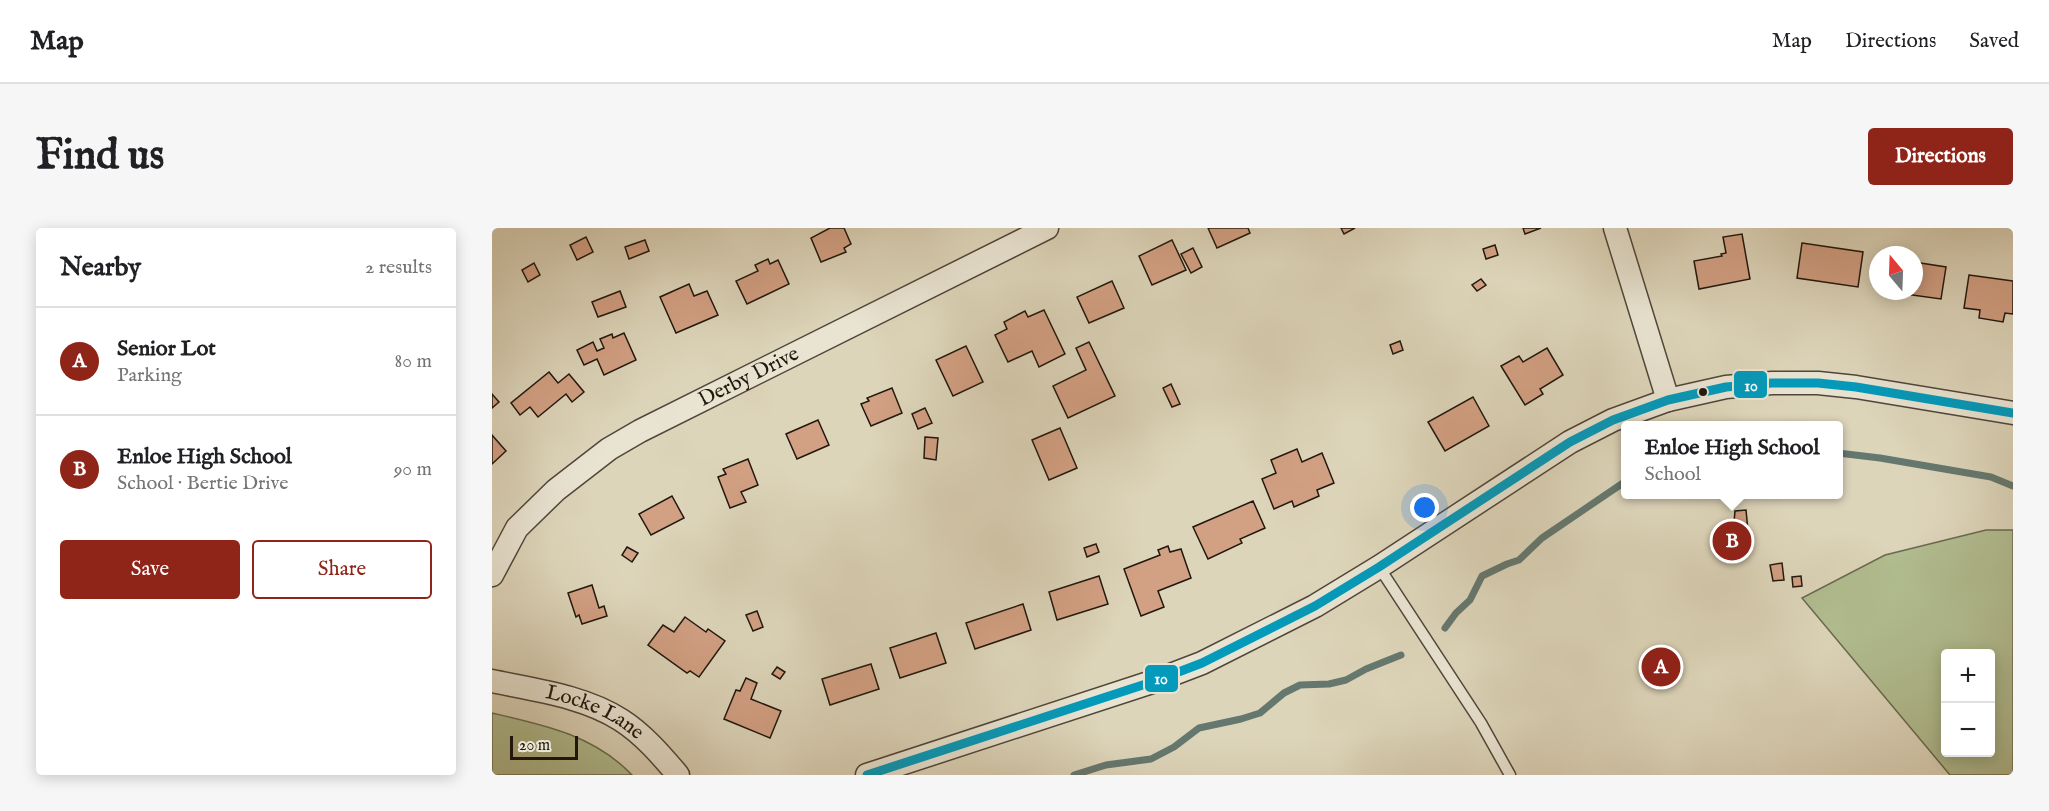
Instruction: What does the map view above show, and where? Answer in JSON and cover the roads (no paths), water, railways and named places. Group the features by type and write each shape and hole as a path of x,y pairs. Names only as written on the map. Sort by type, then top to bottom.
{"street":[{"name":"Derby Drive","path":"492,575 517,528 556,490 609,449 640,430 1047,228"},
{"path":"1616,228 1668,400"},
{"path":"867,775 1155,681 1202,663 1315,606 1379,567 1570,442 1613,420 1668,400 1726,387 1772,383 1818,383 1856,387 2013,413"},
{"name":"Locke Lane","path":"492,681 552,694 605,711 622,720 649,743 678,775"}],"lane":[{"path":"1379,567 1481,723 1510,775"}],"waterway":[{"path":"1843,454 1991,477 2013,486"},
{"path":"1445,628 1470,600 1482,576 1519,560 1542,538 1621,484"},
{"path":"1074,775 1106,765 1151,759 1174,747 1199,728 1260,713 1284,693 1300,685 1329,684 1346,680 1401,655"}],"place":[{"name":"Enloe High School","path":"1732,541"},
{"name":"Senior Lot","path":"1661,667"}]}
